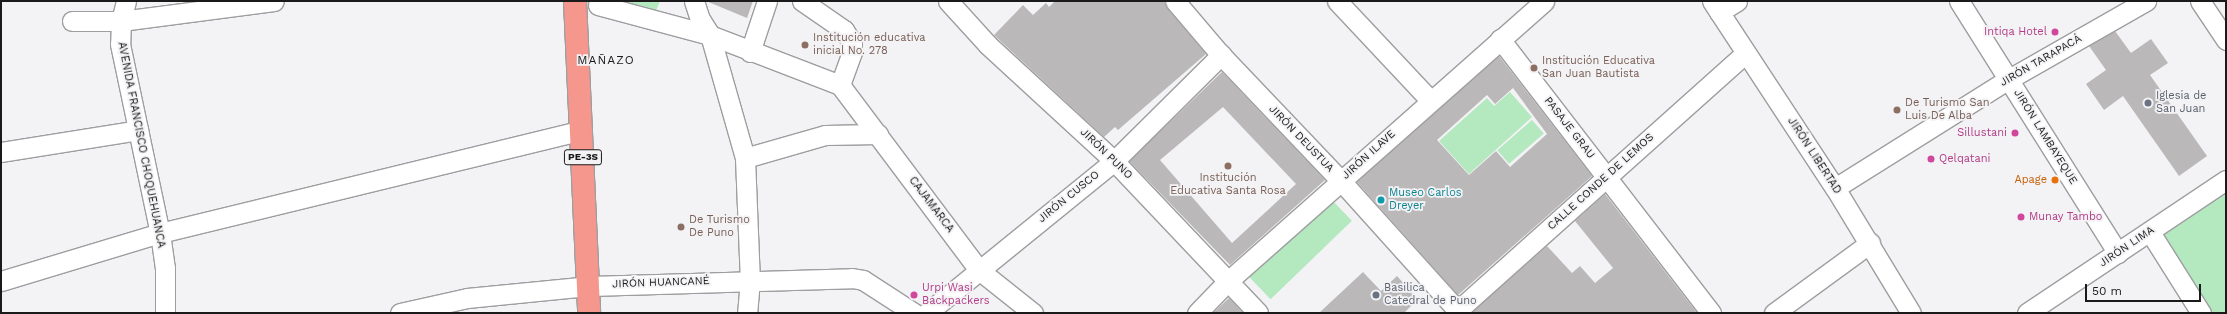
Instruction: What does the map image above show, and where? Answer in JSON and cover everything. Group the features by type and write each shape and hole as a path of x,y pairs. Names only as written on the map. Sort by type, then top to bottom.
{"highway":[{"name":"PE-3S","path":"565,1 575,132 582,286 589,313"},
{"name":"PE-3S","path":"575,1 575,132"},
{"name":"PE-3S","path":"574,313 582,286"}],"street":[{"name":"AVENIDA FRANCISCO CHOQUEHUANCA","path":"126,1 121,21 120,44 160,233 165,268 165,313"},
{"path":"72,21 121,21 274,1"},
{"path":"694,1 700,19 710,35 745,158 750,280 747,313"},
{"path":"750,52 767,1"},
{"path":"598,5 710,35 750,52 840,86 852,52 852,43 844,30 802,1"},
{"name":"JIRÓN PUNO","path":"948,1 988,44 1114,161 1258,313"},
{"name":"JIRÓN DEUSTUA","path":"1175,1 1221,55 1341,181 1459,312"},
{"path":"1337,1 1431,101"},
{"path":"1716,6 1738,1"},
{"name":"JIRÓN LAMBAYEQUE","path":"1959,1 2118,253"},
{"name":"JIRÓN TARAPACÁ","path":"1836,188 2009,79 2146,1"},
{"path":"2200,1 2226,40"},
{"name":"JIRÓN ILAVE","path":"1197,313 1228,281 1500,39 1534,4"},
{"name":"JIRÓN LIBERTAD","path":"1716,6 1836,188 1911,313"},
{"name":"PASAJE GRAU","path":"1500,39 1711,313"},
{"name":"CALLE CONDE DE LEMOS","path":"1459,312 1746,53"},
{"name":"JIRÓN CUSCO","path":"927,313 1114,161 1221,55"},
{"name":"CAJAMARCA","path":"840,86 878,134 979,270 1033,313"},
{"path":"1,152 138,130"},
{"path":"1,281 160,233 575,132"},
{"path":"745,158 825,135 878,134"},
{"name":"JIRÓN LIMA","path":"2027,313 2226,180"},
{"path":"2150,232 2201,313"},
{"path":"1774,313 1870,243"},
{"name":"JIRÓN HUANCANÉ","path":"400,313 467,298 582,286 750,280 858,279 872,286 914,313"}],"green space":[{"path":"606,1 660,1 652,21"},
{"path":"1510,92 1532,117 1469,174 1439,141 1487,98 1494,106"},
{"path":"1532,120 1544,134 1509,164 1497,150"},
{"path":"2226,192 2226,313 2208,313 2160,235"},
{"path":"1329,197 1352,221 1271,299 1248,275"}],"building":[{"path":"706,1 753,1 747,18"},
{"path":"1055,1 1164,1 1167,8 1206,54 1118,130 1115,127 1104,137 994,35 1023,5 1033,15 1046,3 1049,7"},
{"name":"Iglesia de San Juan","path":"2115,31 2131,53 2151,39 2168,63 2150,75 2207,156 2179,176 2123,96 2104,110 2086,84 2106,70 2089,46"},
{"path":"1499,56 1592,176 1458,295 1357,182","holes":["1513,88 1547,134 1510,167 1496,151 1469,175 1437,140 1487,95 1495,104"]},
{"path":"1222,72 1325,180 1230,265 1129,161","holes":["1223,107 1296,184 1232,243 1160,160"]},
{"path":"1605,194 1697,313 1471,313 1547,246 1572,273 1580,266 1595,283 1613,268 1575,221"},
{"name":"Basilica Catedral de Puno","path":"1363,272 1381,291 1397,276 1418,299 1404,313 1319,313"},
{"path":"1229,298 1243,313 1213,313"}],"place":[{"name":"Intiqa Hotel","path":"2055,32"},
{"name":"Institución educativa inicial No. 278","path":"805,45"},
{"name":"Institución Educativa San Juan Bautista","path":"1534,68"},
{"name":"Iglesia de San Juan","path":"2148,103"},
{"name":"De Turismo San Luis De Alba","path":"1897,110"},
{"name":"Sillustani","path":"2015,133"},
{"name":"Qelqatani","path":"1931,159"},
{"name":"Institución Educativa Santa Rosa","path":"1228,166"},
{"name":"Apage","path":"2055,180"},
{"name":"Museo Carlos Dreyer","path":"1381,200"},
{"name":"Munay Tambo","path":"2021,217"},
{"name":"De Turismo De Puno","path":"681,227"},
{"name":"Urpi Wasi Backpackers","path":"914,295"},
{"name":"Basilica Catedral de Puno","path":"1376,295"}],"district":[{"name":"MAÑAZO","path":"606,61"}]}
